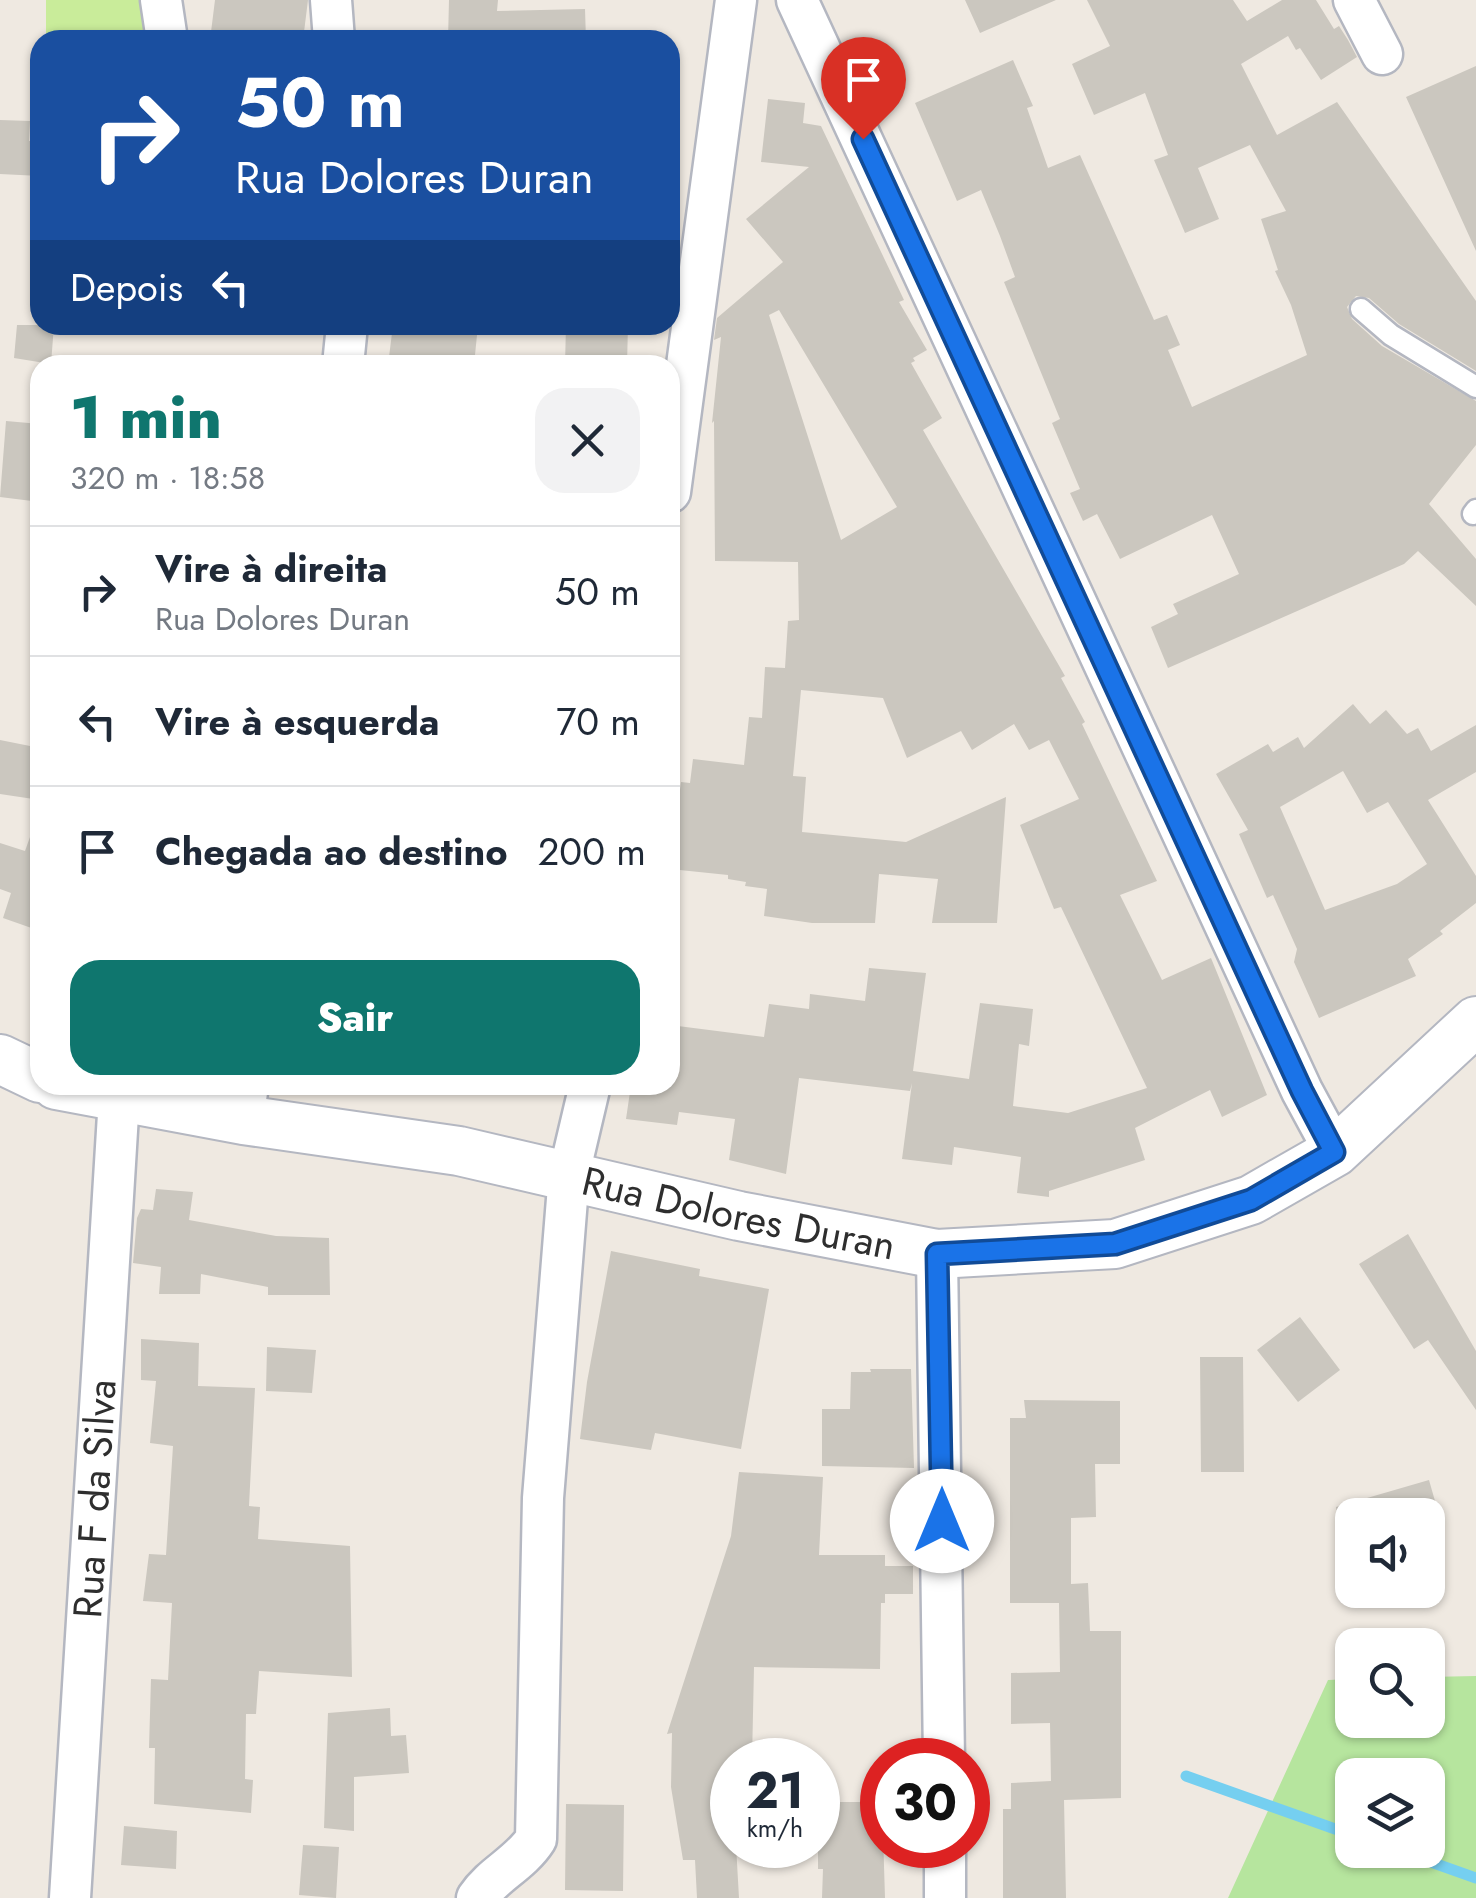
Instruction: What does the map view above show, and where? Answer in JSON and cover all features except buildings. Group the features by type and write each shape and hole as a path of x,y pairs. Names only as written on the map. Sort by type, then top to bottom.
{"street":[{"path":"161,0 165,30"},
{"path":"331,0 333,30"},
{"path":"680,417 736,0"},
{"path":"797,0 1302,1091 1334,1152"},
{"path":"1354,0 1382,54"},
{"name":"Rua Dolores Duran","path":"104,1095 245,1102 739,1216 937,1254 1115,1244 1251,1200 1334,1152 1476,1021"},
{"path":"0,1059 30,1073"},
{"path":"477,1898 486,1885 525,1856 536,1839 543,1498 569,1174 588,1095"},
{"name":"Rua F da Silva","path":"70,1898 119,1098"},
{"path":"937,1254 944,1738"},
{"path":"945,1868 945,1898"}],"lane":[{"path":"1361,309 1391,335 1476,386"}],"green space":[{"path":"46,0 152,0 154,30 46,30"},
{"path":"1476,1676 1476,1898 1228,1898 1328,1680 1335,1680 1335,1738 1445,1738 1445,1677"}],"waterway":[{"path":"1186,1776 1335,1829"},
{"path":"1445,1867 1476,1878"}],"route":[{"path":"863,139 1302,1091 1334,1152 1251,1200 1115,1244 937,1254 942,1521"}]}
